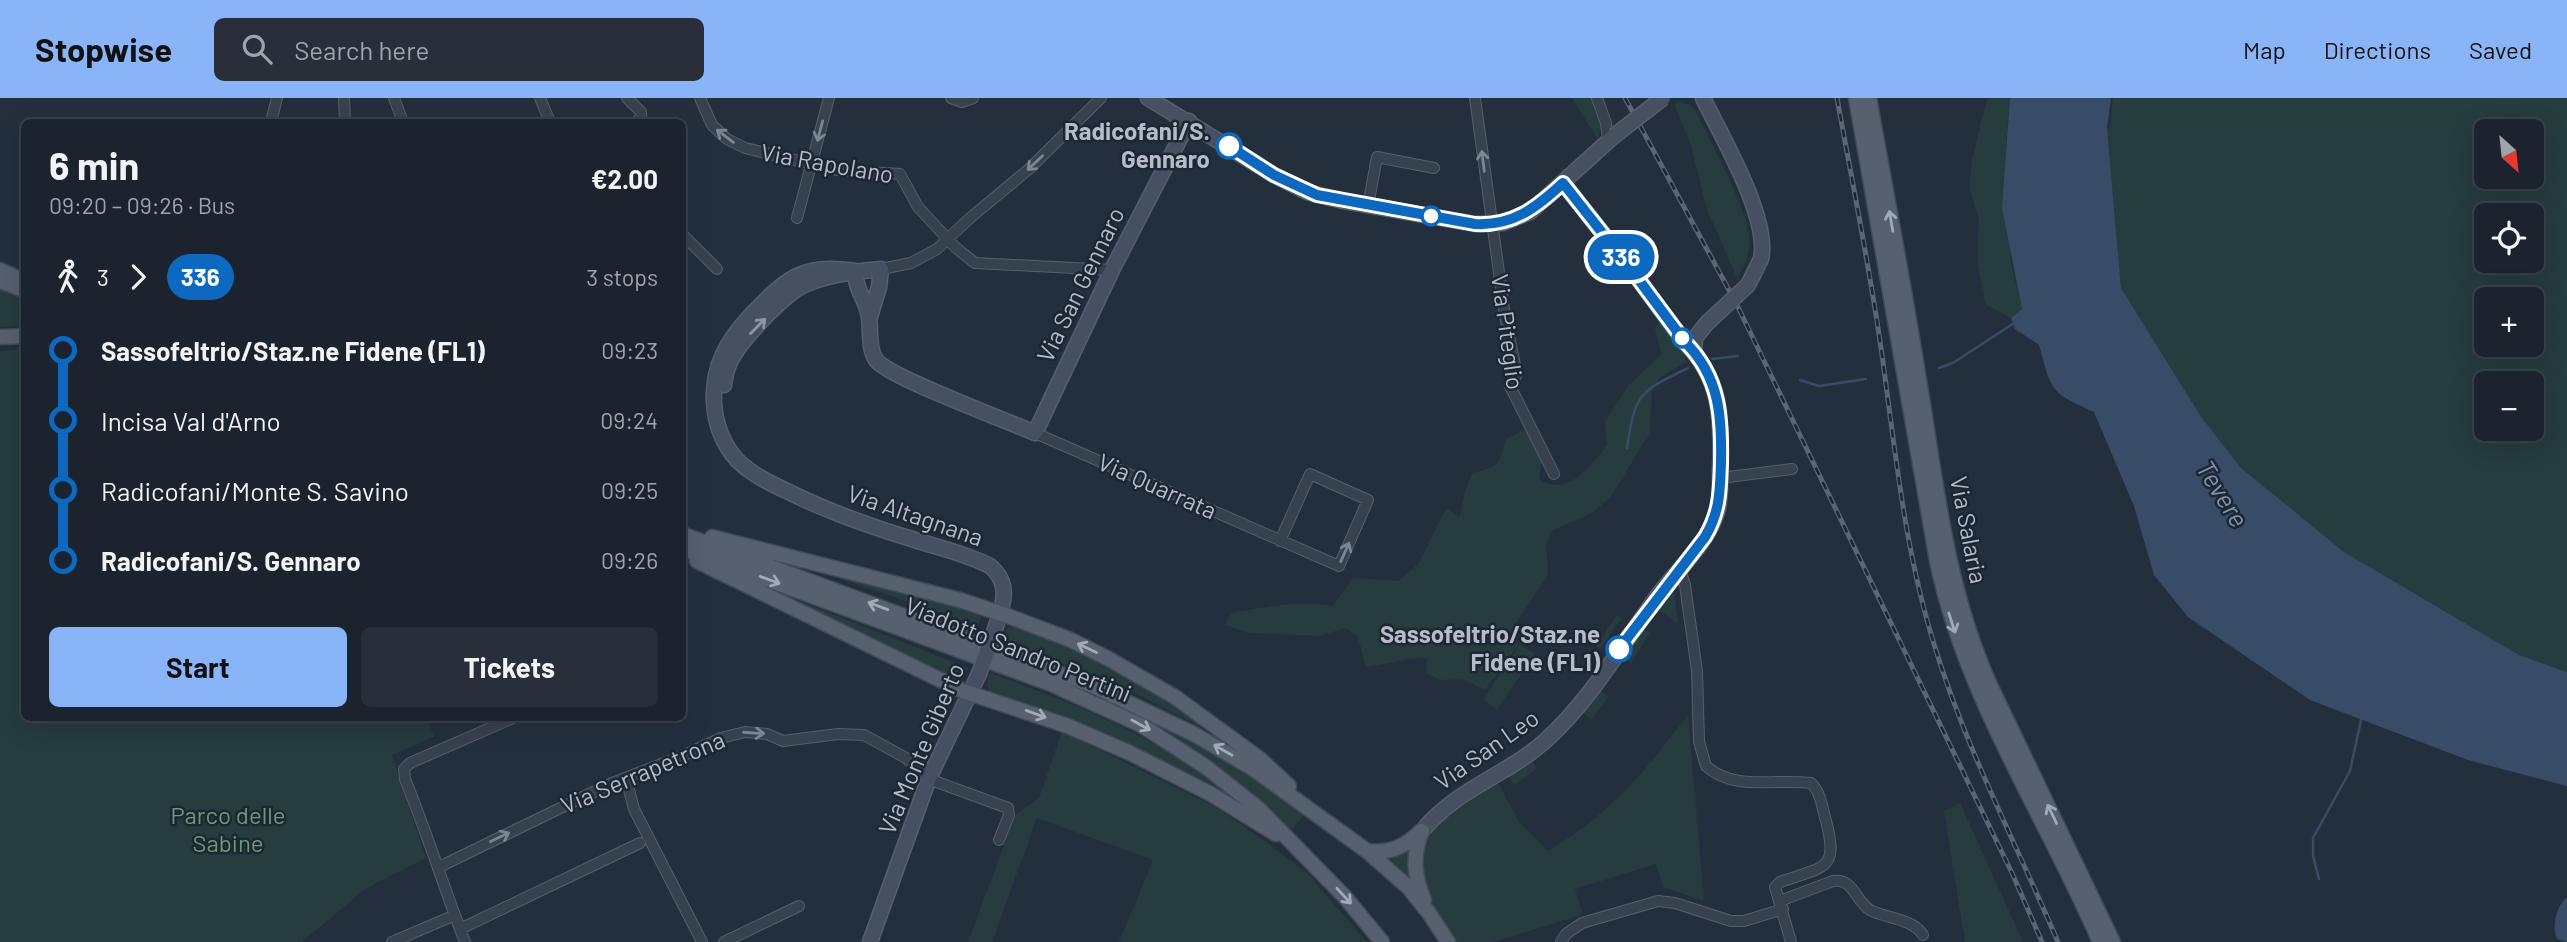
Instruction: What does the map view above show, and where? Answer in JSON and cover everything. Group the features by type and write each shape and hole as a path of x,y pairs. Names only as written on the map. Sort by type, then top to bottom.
{"main road":[{"name":"Via Salaria","path":"1856,98 1937,561 1952,623 2006,748 2100,942"},
{"name":"Via Salaria","path":"1869,98 1956,593 1989,683 2113,942"},
{"path":"0,270 21,280"},
{"path":"0,281 21,289"},
{"path":"0,337 21,336"},
{"path":"686,533 772,550 1000,613 1090,649 1175,697 1269,767 1284,780 1300,801 1367,851 1403,882 1429,913 1448,942"},
{"name":"Viadotto Sandro Pertini","path":"686,534 1113,694 1214,745 1300,801"},
{"name":"Viadotto Sandro Pertini","path":"686,549 1051,684 1113,710 1150,730 1221,778 1259,809 1303,852"},
{"path":"686,556 971,693 1082,731 1155,765 1249,817 1303,852 1352,905 1381,942"},
{"path":"1367,851 1394,850 1422,831"},
{"path":"1422,831 1415,851 1415,867 1417,882 1429,913"}],"street":[{"path":"272,119 277,98"},
{"path":"344,98 345,119"},
{"path":"394,98 403,119"},
{"path":"540,98 549,119"},
{"path":"627,98 641,112 639,119"},
{"name":"Via Rapolano","path":"700,98 709,122 727,139 753,151 856,173 900,174 913,201 947,240 967,259 978,265 1112,270"},
{"path":"797,218 828,98"},
{"path":"951,98 960,102 973,98"},
{"path":"1035,433 920,384 878,362 872,348 870,318 856,286 855,271 881,270 917,261 933,252 1029,169 1101,98"},
{"name":"Via Piteglio","path":"1475,98 1491,224 1507,330 1516,370 1510,388 1554,474"},
{"path":"1597,98 1611,139"},
{"path":"1157,100 1274,175 1307,192 1368,206 1469,223 1491,224 1525,215 1611,139 1663,98"},
{"path":"1694,352 1694,340 1707,323 1745,289 1756,273 1761,259 1763,238 1757,213 1703,99"},
{"name":"Via San Gennaro","path":"1035,433 1112,270 1189,121"},
{"path":"1368,206 1377,157 1434,168"},
{"name":"Via San Leo","path":"1422,831 1452,800 1514,764 1552,734 1574,711 1705,537 1714,521 1720,501 1722,426 1719,406 1708,375 1694,352 1563,183"},
{"path":"686,238 717,269"},
{"name":"Via Altagnana","path":"855,271 818,268 787,288 733,335 721,357 714,388 716,418 729,448 745,467 777,487 847,518 988,564 998,573 1004,585 1005,597 1000,613"},
{"path":"870,318 881,270"},
{"name":"Via Altagnana","path":"777,487 748,459 733,438 726,422 722,398 725,375 732,358 776,308 787,288"},
{"name":"Via Quarrata","path":"1035,433 1339,566 1368,500 1310,474 1285,542"},
{"path":"1720,478 1792,470"},
{"path":"1677,572 1685,584 1697,671 1699,742 1706,766 1715,773 1752,782 1811,783 1820,800 1829,834 1830,858 1819,868 1777,884 1775,889 1791,942"},
{"name":"Via Monte Giberto","path":"870,942 929,778 971,693 1000,613"},
{"path":"465,942 405,779 404,769 408,764 506,721"},
{"name":"Via Serrapetrona","path":"439,867 626,778 726,736 750,731 783,741 838,734 864,736 906,758 929,778 1008,808 1009,816 999,840"},
{"path":"626,778 634,809 702,942"},
{"path":"460,929 639,843"},
{"path":"1561,942 1566,934 1582,923 1652,902 1675,903 1731,921 1744,921 1833,881 1843,881 1868,909 1916,926 1923,935"},
{"path":"724,942 799,906"},
{"path":"392,942 454,915"}],"green space":[{"path":"1572,98 1592,98 1601,126 1598,140"},
{"path":"1987,98 2010,98 2006,142 2011,264 2022,309 2011,318 1985,304 1977,259 1979,219 1969,189 1972,160"},
{"path":"2113,98 2567,98 2567,672 2519,655 2344,552 2240,467 2200,415 2121,288 2107,128 2110,127"},
{"path":"1680,102 1690,105 1696,111 1744,214 1750,243 1749,253 1737,278 1706,207 1691,146 1674,104"},
{"path":"0,289 21,297 21,325 0,327"},
{"path":"1658,323 1671,325 1687,362 1660,377 1652,392 1649,434 1610,498 1590,514 1553,530 1546,544 1548,575 1511,631 1519,644 1485,690 1462,679 1440,680 1426,673 1427,659 1422,658 1366,667 1358,637 1346,628 1319,636 1248,633 1225,625 1231,613 1294,604 1333,606 1353,578 1399,581 1419,563 1446,508 1460,517 1464,494 1472,473 1496,464 1502,455 1505,440 1526,428 1542,461 1539,479 1559,485 1578,477 1607,445 1605,422 1628,386 1662,354 1655,330"},
{"name":"Parco delle Sabine","path":"21,349 21,721 427,721 435,736 392,755 426,858 365,889 302,942 0,942 0,351"},
{"path":"798,564 983,611 978,626"},
{"path":"1673,586 1678,624 1656,608"},
{"path":"787,596 968,668 961,677 951,677 786,598"},
{"path":"1617,615 1621,619 1600,649 1596,646"},
{"path":"1015,625 1081,650 1120,670 1203,723 1201,727 1127,689 1003,640 1007,628"},
{"path":"1642,628 1650,633 1631,663 1623,658"},
{"path":"1520,644 1535,654 1497,709 1483,700"},
{"path":"990,673 1081,708 1140,736 1196,770 1222,790 1218,794 993,694 987,687"},
{"path":"1601,691 1609,697 1591,719 1583,713"},
{"path":"1097,695 1163,724 1238,767 1305,813 1292,830 1248,790 1200,755"},
{"path":"1688,715 1704,901 1663,887 1656,864 1575,889 1582,911 1578,916 1493,942 1455,942 1430,900 1421,869 1425,838 1439,818 1496,779 1519,822 1548,851 1591,821 1626,790"},
{"path":"1062,731 1215,807 1262,839 1306,872 1367,942 1119,942 1153,860 1037,818 992,942 968,942 1015,815 1039,798"},
{"path":"1532,761 1537,769 1514,785 1508,777"},
{"path":"1960,803 2023,942 1965,942 1944,811"},
{"path":"1411,844 1408,864 1411,880 1386,855"}],"water":[{"name":"Tevere","path":"2010,98 2111,98 2107,128 2121,288 2200,415 2240,467 2344,552 2519,655 2567,672 2567,786 2468,760 2310,700 2188,617 2154,575 2134,506 2094,412 2068,400 2054,388 2039,345 2015,329 2011,318 2022,309 2002,208"},
{"path":"2567,897 2567,942 2557,939 2555,922"}],"waterway":[{"path":"1939,368 1953,363 2014,323"},
{"path":"1712,359 1738,356"},
{"path":"1627,448 1633,416 1642,396 1649,389 1688,368"},
{"path":"1800,380 1819,386 1866,379"},
{"path":"2319,879 2313,856 2313,838 2350,771 2361,720"}],"railway":[{"path":"1625,98 1736,303 2012,873 2042,942"},
{"path":"1837,98 1866,254 1908,534 1924,608 1961,720 2058,942"}],"bus line":[{"name":"336","path":"1229,146 1274,175 1307,192 1368,206 1475,224 1497,224 1519,218 1530,212 1563,183 1630,268 1694,352 1711,382 1722,426 1720,497 1716,516 1705,537 1663,588 1619,649"}],"place":[{"name":"Radicofani/S. Gennaro","path":"1229,146"},
{"name":"Sassofeltrio/Staz.ne Fidene (FL1)","path":"1619,649"}]}
